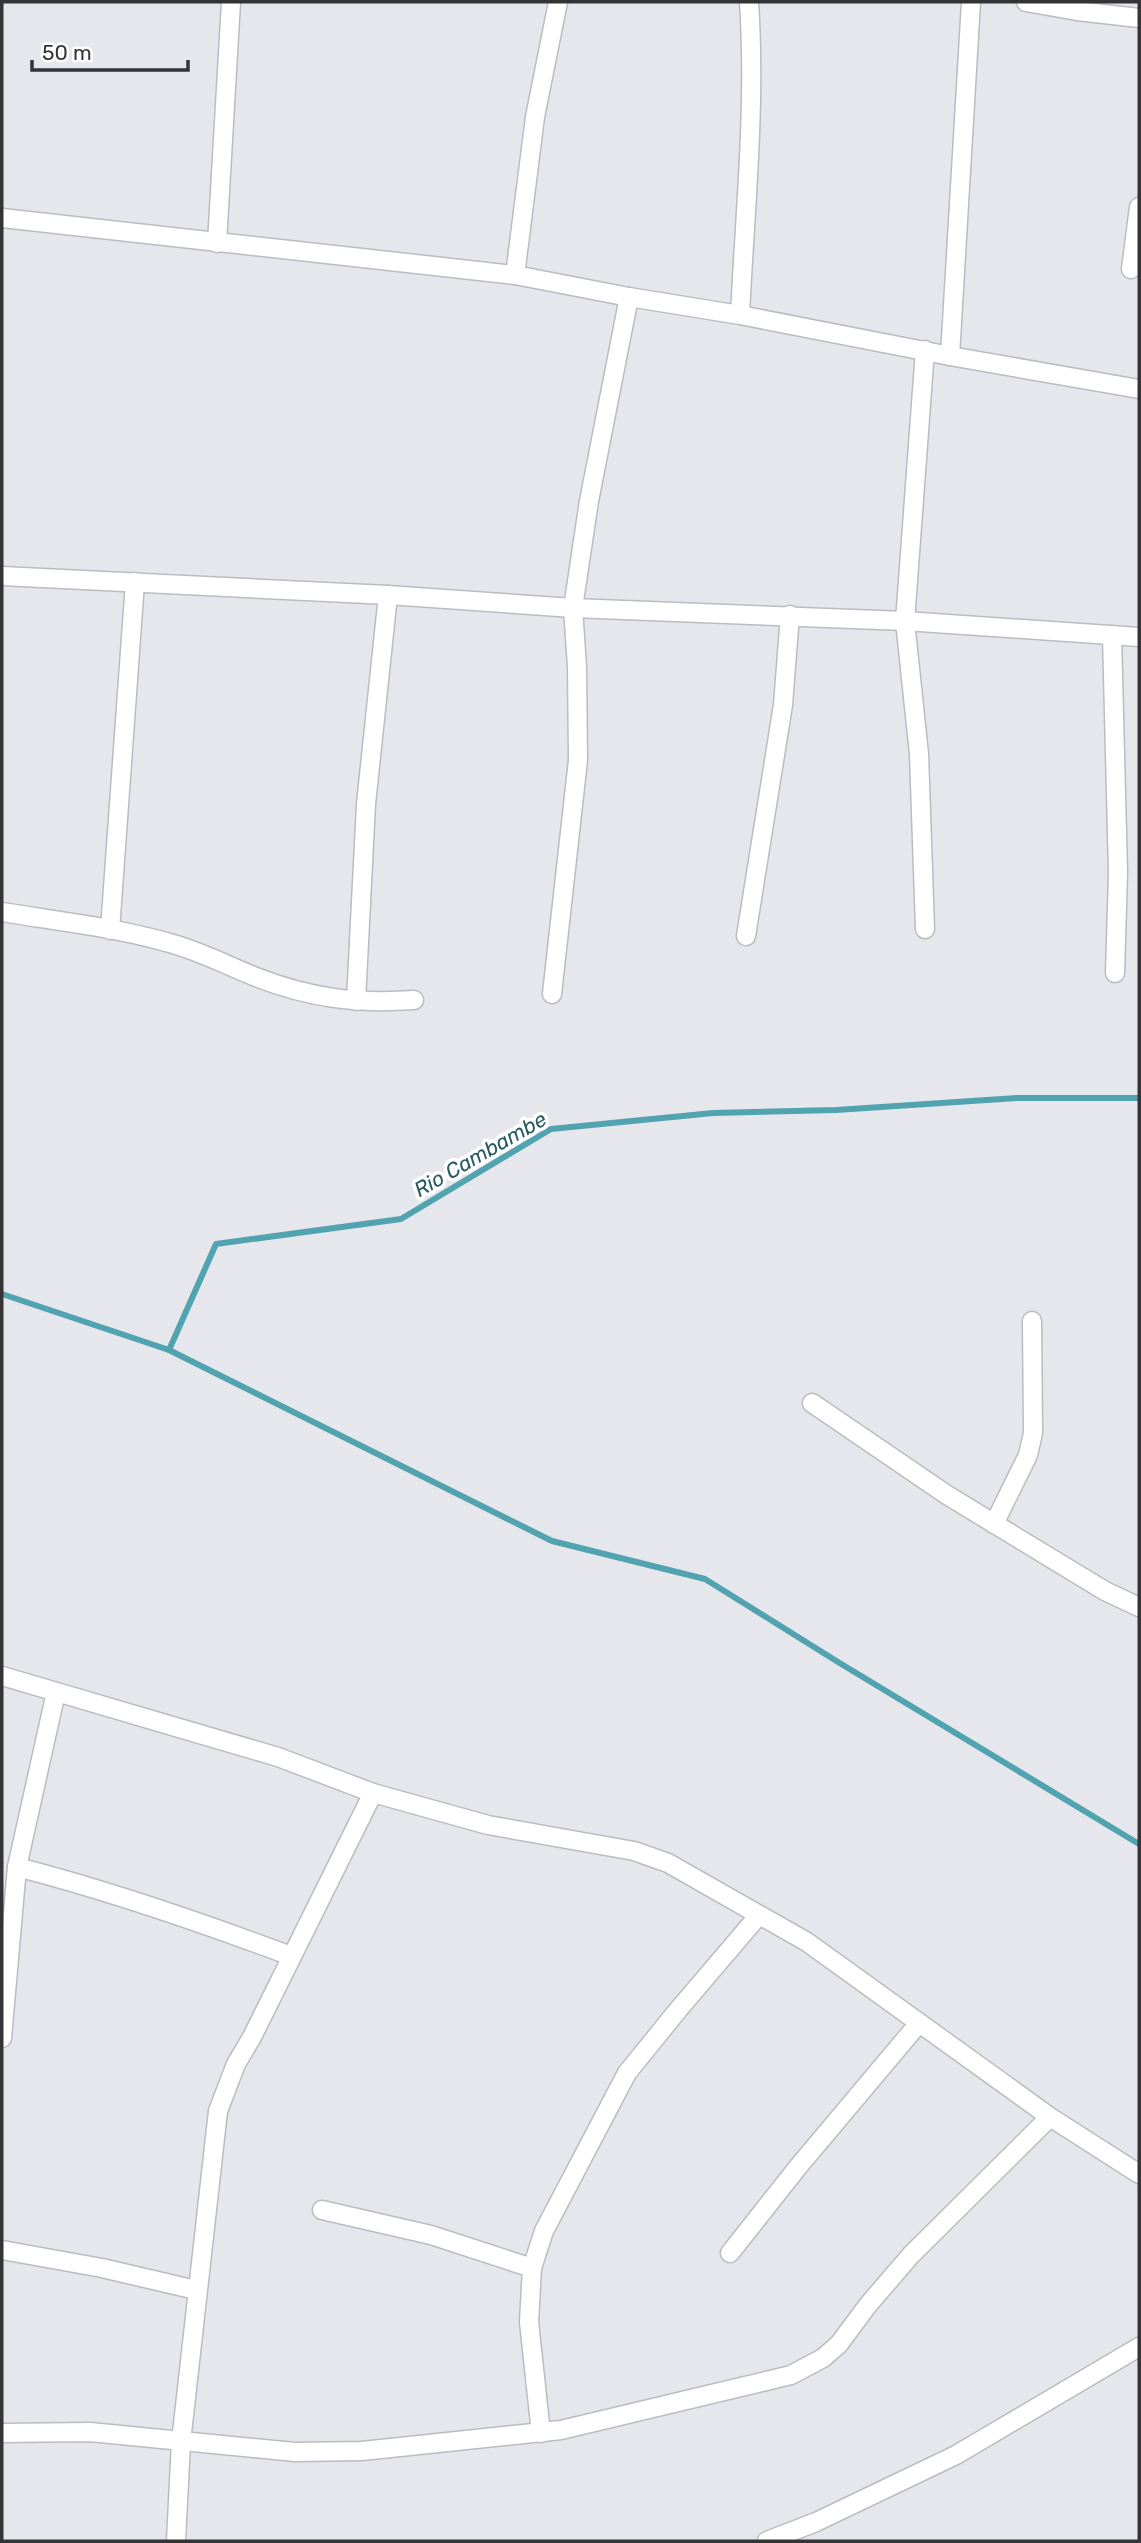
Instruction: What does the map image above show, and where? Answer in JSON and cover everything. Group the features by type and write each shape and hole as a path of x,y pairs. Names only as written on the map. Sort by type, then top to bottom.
{"street":[{"path":"217,243 232,2"},
{"path":"515,275 535,117 558,2"},
{"path":"740,315 752,101 749,2"},
{"path":"950,356 971,2"},
{"path":"1026,2 1139,18"},
{"path":"1131,269 1139,207"},
{"path":"2,218 515,275 1139,389"},
{"path":"552,994 578,760 573,608 589,501 629,297"},
{"path":"925,350 905,621 919,754 925,929"},
{"path":"2,576 573,608 905,621 1139,637"},
{"path":"110,930 135,582"},
{"path":"356,1001 366,804 388,596"},
{"path":"746,936 783,705 790,615"},
{"path":"1112,635 1118,872 1115,973"},
{"path":"2,912 166,942 206,954 256,977 322,998 356,1001 414,1000"},
{"path":"995,1524 1028,1455 1033,1433 1032,1321"},
{"path":"812,1403 947,1495 1105,1591 1139,1607"},
{"path":"2,1676 278,1757 373,1793 488,1825 634,1851 668,1863 807,1942 1050,2117 1139,2174"},
{"path":"2,2038 17,1867 56,1692"},
{"path":"176,2541 181,2442 218,2111 236,2064 373,1793"},
{"path":"17,1867 132,1899 291,1956"},
{"path":"541,2433 529,2322 532,2268 544,2231 627,2073 759,1915"},
{"path":"730,2253 919,2023"},
{"path":"2,2433 90,2432 295,2452 362,2451 561,2430 791,2375 823,2358 839,2344 911,2255 1050,2117"},
{"path":"322,2210 431,2235 532,2268"},
{"path":"2,2250 102,2268 196,2290"},
{"path":"767,2541 816,2522 956,2455 1139,2347"},
{"path":"813,2541 816,2522"}],"waterway":[{"name":"Rio Cambambe","path":"2,1294 169,1350 216,1244 401,1219 551,1129 713,1113 836,1110 1017,1098 1139,1098"},
{"path":"169,1350 552,1541 705,1579 1139,1844"}]}
